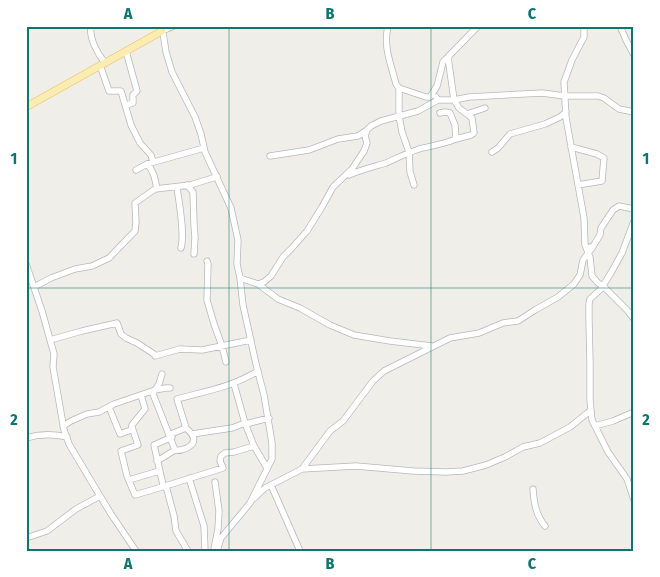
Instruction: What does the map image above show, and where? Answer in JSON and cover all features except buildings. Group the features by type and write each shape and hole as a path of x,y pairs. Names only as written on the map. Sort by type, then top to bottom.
{"main road":[{"path":"26,107 162,29"}],"street":[{"path":"91,26 90,30 100,56 109,90 121,91 131,125 140,143 151,155 154,162"},
{"path":"174,26 162,29 166,52 172,72 195,118 204,148 231,208 238,240 237,264 243,305 269,418 272,459 250,503"},
{"path":"388,26 385,46 396,84 399,88 399,116 409,152 410,172 414,185"},
{"path":"399,88 430,97 437,86 443,62 478,26"},
{"path":"584,26 584,37 572,60 564,82 571,147 584,218 585,245 590,250 592,276 634,319"},
{"path":"620,26 634,54"},
{"path":"126,51 137,91 133,95 133,102 126,105"},
{"path":"345,177 409,152 471,135 474,132 472,118 459,108 454,100 448,57"},
{"path":"433,92 438,100"},
{"path":"270,156 309,150 338,139 358,136 381,121 418,111 438,100 542,93 565,96 598,96 619,109 634,112"},
{"path":"467,114 485,108"},
{"path":"492,152 510,134 545,124 566,112"},
{"path":"440,113 450,113 455,125 456,139"},
{"path":"258,284 271,276 283,257 307,231 333,187 352,169 364,151 367,143 365,136 367,130"},
{"path":"571,147 597,154 604,158 602,181 578,185"},
{"path":"136,170 147,164 204,148"},
{"path":"147,164 155,176 157,189"},
{"path":"34,287 51,278 92,266 109,258 135,231 135,202 157,189 187,185 217,176"},
{"path":"187,185 193,192 196,237 194,254"},
{"path":"177,187 183,241 181,248"},
{"path":"302,469 330,431 343,421 373,381 384,371 450,338 479,333 503,324 518,321 558,297 574,284 580,275 583,260 600,235 601,228 612,210 619,206 634,208"},
{"path":"634,221 622,254 603,286 592,296 589,304 590,411 608,452 627,479 634,500"},
{"path":"207,261 208,300 226,362"},
{"path":"26,264 54,354 53,367 63,426 67,437 110,514 136,551"},
{"path":"240,278 258,284 278,299 354,335 434,346"},
{"path":"50,340 117,323 121,334 155,355 180,349 202,350 251,340"},
{"path":"157,461 175,450 179,451 194,443 192,434 186,428 177,399 234,384 258,371"},
{"path":"162,374 153,394 175,450"},
{"path":"234,384 245,423 254,446 267,468"},
{"path":"63,426 87,414 99,412 155,390 170,388"},
{"path":"141,395 145,409 132,424 138,445 121,452 135,495 223,468 220,461 221,456 225,453 254,446"},
{"path":"109,407 120,434 132,428"},
{"path":"215,551 222,538 250,503 265,488 302,469 356,466 413,471 463,471 505,457 522,447 540,443 570,427 590,411"},
{"path":"595,426 613,422 634,412"},
{"path":"192,434 232,428 269,418"},
{"path":"171,438 171,434 186,428"},
{"path":"26,438 58,435 67,437"},
{"path":"171,438 154,445 159,471 174,516 176,531 188,551"},
{"path":"129,480 159,471"},
{"path":"190,478 204,526 205,551"},
{"path":"215,482 219,511 215,551"},
{"path":"271,485 300,551"},
{"path":"533,489 536,511 546,526"},
{"path":"26,538 47,531 76,509 100,496"}]}
